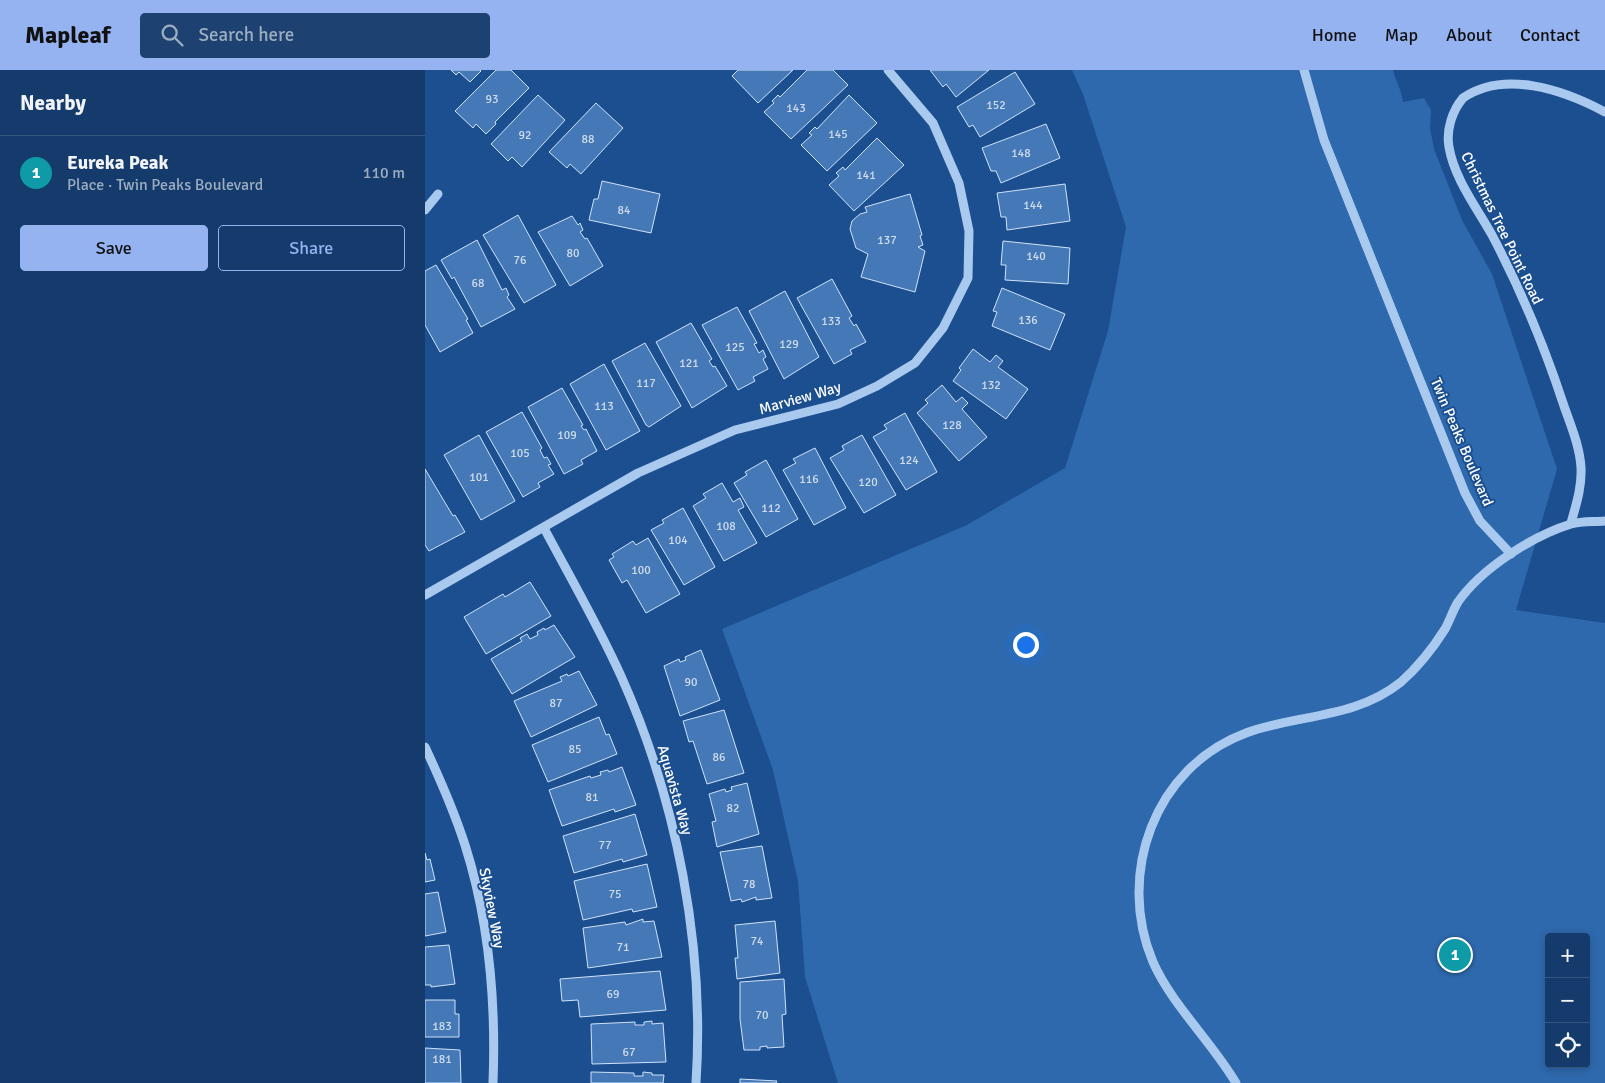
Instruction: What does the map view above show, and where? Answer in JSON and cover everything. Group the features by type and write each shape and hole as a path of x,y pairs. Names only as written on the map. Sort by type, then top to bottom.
{"street":[{"name":"Marview Way","path":"425,595 638,473 735,430 838,404 877,386 915,363 943,328 968,278 969,231 959,183 933,123 889,70"},
{"name":"Twin Peaks Boulevard","path":"1304,70 1325,140 1465,493 1480,521 1511,554"},
{"name":"Christmas Tree Point Road","path":"1499,74 1482,81 1462,99 1451,122 1448,146 1457,171 1518,288 1545,353 1576,441 1581,476 1571,524"},
{"path":"1532,76 1553,84 1605,112"},
{"path":"425,210 439,194"},
{"path":"1236,1083 1214,1048 1165,984 1154,964 1141,922 1138,878 1146,841 1156,814 1176,783 1189,770 1230,739 1263,728 1353,708 1370,701 1401,682 1435,644 1457,603 1478,579 1511,554 1571,524 1605,521"},
{"name":"Aquavista Way","path":"543,528 600,631 622,678 643,730 660,784 676,845 694,958 698,1012 697,1083"},
{"name":"Skyview Way","path":"425,747 444,788 466,847 481,910 493,1015 493,1083"}],"shaded area":[{"path":"1072,70 1393,70 1403,102 1424,98 1431,110 1430,128 1434,149 1462,220 1492,274 1557,469 1516,610 1605,623 1605,1083 838,1083 805,977 798,881 773,770 722,629 967,525 1065,468 1108,331 1126,227 1083,94"}],"building":[{"path":"451,70 481,71 470,82 459,72 456,75"},
{"path":"496,70 511,70 529,88 495,122 496,124 486,134 476,124 473,128 455,111"},
{"path":"738,70 793,70 758,103 732,76"},
{"path":"807,70 833,70 848,85 791,139 764,112 774,103 772,101 778,95 780,97"},
{"path":"930,70 989,70 956,97 946,84 943,87"},
{"path":"1015,72 1035,104 980,137 973,125 969,127 957,107"},
{"path":"538,95 565,120 522,167 512,157 508,161 491,144"},
{"path":"849,95 877,123 827,171 801,145 812,135 809,133 815,127 817,129"},
{"path":"596,103 623,128 581,174 570,164 567,168 549,152"},
{"path":"1046,124 1060,158 1001,183 996,171 991,171 982,148"},
{"path":"877,138 904,165 854,211 829,185 839,176 836,173 843,167 845,170"},
{"path":"602,181 660,194 651,233 589,220 594,199 598,199"},
{"path":"1065,184 1070,221 1007,230 1006,217 1001,217 997,193"},
{"path":"910,194 922,235 920,236 923,245 918,247 925,251 915,292 861,277 868,254 856,248 850,229 852,221 860,214 867,212 865,207"},
{"path":"518,215 556,285 524,303 483,235"},
{"path":"572,216 578,225 580,223 583,230 580,232 585,239 587,238 603,266 570,286 538,232"},
{"path":"477,240 502,290 506,288 509,295 507,297 515,309 481,327 454,277 452,279 441,260"},
{"path":"1003,241 1070,248 1068,284 1005,280 1006,265 1001,265"},
{"path":"436,265 468,319 466,320 473,333 440,352 425,325 425,271"},
{"path":"832,279 852,316 849,318 854,326 856,324 866,342 850,350 852,354 834,364 797,298"},
{"path":"1002,288 1065,314 1050,350 992,326 997,312 993,311"},
{"path":"785,291 819,357 784,379 749,311"},
{"path":"737,307 757,343 754,344 759,353 763,350 766,357 763,359 768,369 753,377 755,381 738,390 702,325"},
{"path":"691,323 712,359 709,361 713,367 715,366 727,386 692,408 656,342"},
{"path":"645,343 681,406 649,427 646,425 612,361"},
{"path":"973,349 990,362 996,355 1003,361 998,367 1028,389 1006,419 953,381 961,370 959,368"},
{"path":"604,364 640,431 606,450 570,384"},
{"path":"942,385 956,402 962,397 968,403 962,409 987,437 959,461 917,413 928,403 925,400"},
{"path":"562,388 583,425 581,426 584,430 586,429 597,451 581,460 583,464 564,474 528,407"},
{"path":"522,412 542,448 540,450 544,458 547,457 551,464 548,465 554,474 538,483 540,487 523,497 486,432"},
{"path":"905,413 937,472 906,490 873,437 887,429 884,425"},
{"path":"479,435 515,501 481,520 444,455"},
{"path":"862,435 896,495 864,513 830,458 844,450 842,446"},
{"path":"815,448 846,508 814,525 783,470 796,463 793,459"},
{"path":"766,460 798,519 766,537 734,483 747,475 745,472"},
{"path":"425,469 453,516 455,515 465,532 429,551 425,545"},
{"path":"722,483 733,502 740,498 744,507 738,510 757,543 724,561 693,506 706,498 703,494"},
{"path":"683,508 715,567 684,585 651,530 664,523 662,520"},
{"path":"648,538 680,594 646,613 627,580 622,583 609,560 614,557 612,554 633,541 636,545"},
{"path":"530,582 551,616 486,654 464,617 503,594 505,597"},
{"path":"554,625 575,657 512,694 491,659 522,641 520,638 527,634 530,639 538,635 537,632"},
{"path":"701,650 720,700 680,716 664,666 679,659 680,662 686,660 685,657"},
{"path":"579,671 597,705 531,737 514,701 562,681 560,677"},
{"path":"724,710 744,773 707,784 693,741 689,742 683,721"},
{"path":"599,717 606,735 609,734 617,754 548,782 532,745"},
{"path":"622,767 636,805 615,812 614,809 562,826 549,790 590,776 591,778 601,775 600,772 608,770 609,772"},
{"path":"747,783 759,834 717,847 712,822 716,821 709,794 725,789 726,792 732,790 731,787"},
{"path":"635,814 647,855 623,862 622,859 574,873 563,836"},
{"path":"762,846 772,898 756,900 756,897 742,902 741,899 731,901 720,852"},
{"path":"425,853 427,860 430,859 435,880 425,882"},
{"path":"647,864 657,907 633,912 632,909 583,920 574,881"},
{"path":"438,892 446,932 425,936 425,894"},
{"path":"643,919 643,922 654,921 662,957 588,968 583,928 625,922 626,925"},
{"path":"775,921 780,973 737,979 735,958 738,958 735,925"},
{"path":"449,945 455,984 431,987 431,985 425,985 425,947"},
{"path":"660,971 666,1010 580,1017 578,1000 562,1001 560,979"},
{"path":"784,979 786,1014 782,1015 784,1047 767,1048 767,1046 760,1047 760,1050 744,1050 740,1019 740,982"},
{"path":"425,1000 455,1000 455,1014 459,1014 459,1037 425,1037"},
{"path":"652,1021 652,1024 663,1023 666,1062 592,1064 591,1024 635,1022 635,1025 644,1025 644,1022"},
{"path":"425,1048 460,1050 461,1083 425,1083"},
{"path":"591,1072 634,1073 634,1076 643,1076 643,1072 652,1073 652,1075 664,1075 663,1083 591,1083"},
{"path":"740,1079 777,1081 776,1083 740,1083"}],"place":[{"name":"Eureka Peak","path":"1455,955"}]}
